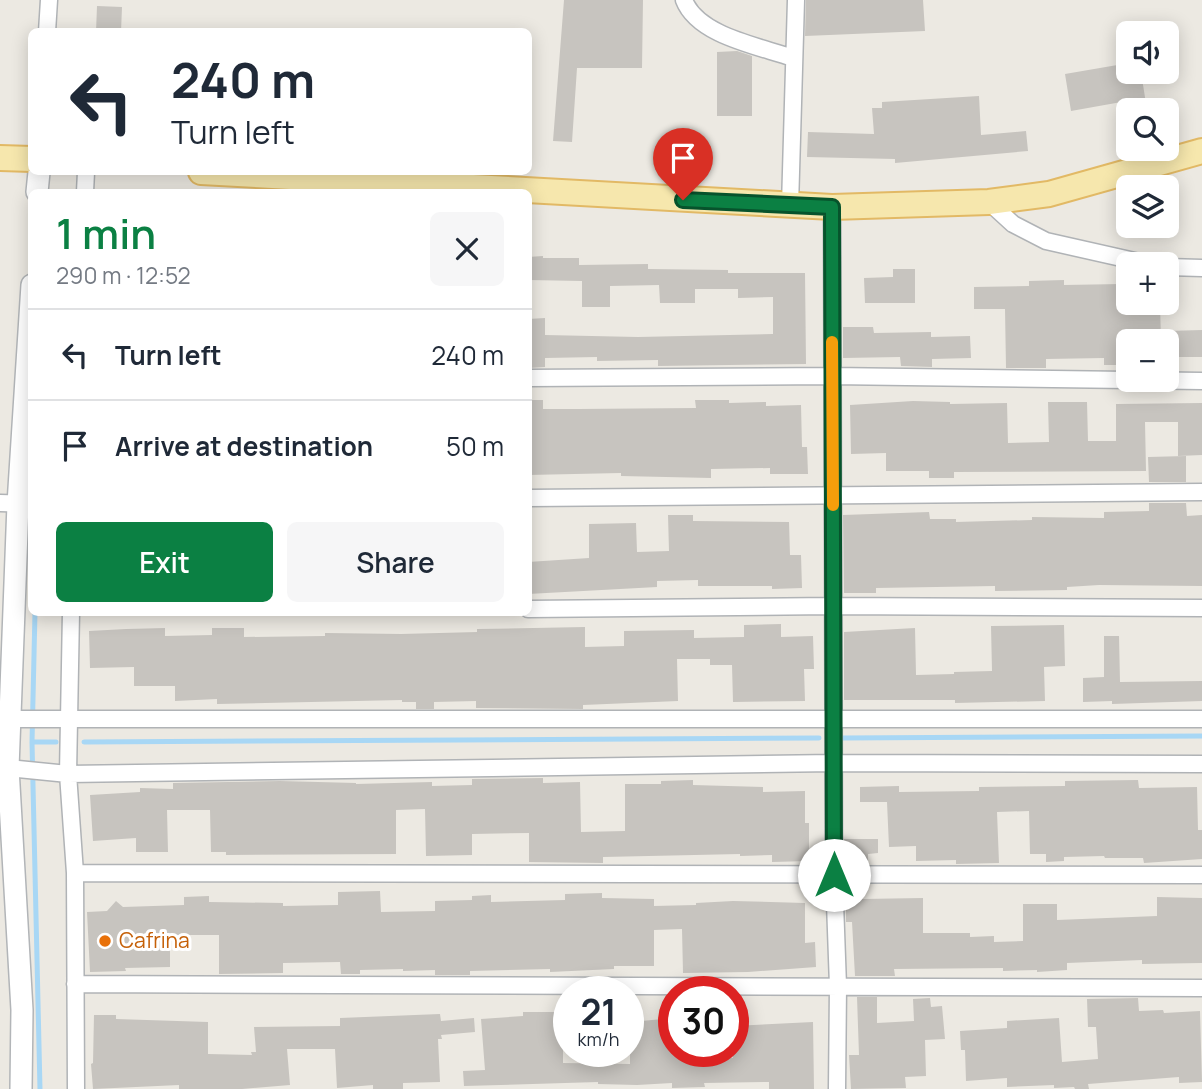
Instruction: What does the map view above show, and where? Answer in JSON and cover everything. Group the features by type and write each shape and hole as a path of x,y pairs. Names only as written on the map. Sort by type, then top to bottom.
{"main road":[{"path":"532,191 790,206 989,202 1049,194 1202,151"},
{"path":"0,158 28,159"},
{"path":"253,175 496,189"}],"street":[{"path":"47,28 49,0"},
{"path":"684,0 688,11 708,29 793,58"},
{"path":"790,206 796,0"},
{"path":"989,202 1013,224 1046,241 1116,257"},
{"path":"832,207 832,606 837,1089"},
{"path":"1179,267 1202,268"},
{"path":"22,1089 22,1010 8,768 12,719 16,504 28,340"},
{"path":"532,378 832,376 1202,381"},
{"path":"532,498 1202,492"},
{"path":"532,609 832,606 1202,608"},
{"path":"71,616 68,774 75,873 76,1089"},
{"path":"12,719 1202,719"},
{"path":"8,768 68,774 834,763 1202,764"},
{"path":"75,873 1202,875"},
{"path":"75,984 1202,988"}],"building":[{"path":"564,0 643,0 642,68 577,68 572,142 553,141"},
{"path":"806,0 923,0 925,31 805,36"},
{"path":"97,6 122,7 121,28 96,28"},
{"path":"737,51 752,56 752,116 717,116 717,52"},
{"path":"1116,65 1116,84 1143,84 1145,98 1116,98 1116,103 1071,111 1065,74"},
{"path":"979,96 981,135 1026,131 1028,151 895,163 895,159 807,157 808,132 874,134 872,108 882,108 882,102"},
{"path":"532,257 579,258 579,265 648,264 648,269 805,273 806,364 658,366 658,360 597,361 597,357 545,358 545,367 532,368 532,319 545,318 545,335 638,337 773,334 773,297 738,298 738,289 695,289 695,303 660,303 659,285 610,286 610,307 582,307 582,281 532,280"},
{"path":"893,269 915,269 915,303 865,303 864,278 893,277"},
{"path":"1064,280 1064,285 1116,284 1116,315 1160,315 1161,329 1116,329 1116,365 1104,365 1104,358 1046,359 1046,368 1006,368 1005,309 974,309 974,287 1029,286 1029,281"},
{"path":"843,327 873,327 874,333 931,332 931,337 970,336 971,358 932,359 932,367 901,366 900,357 843,358"},
{"path":"1202,330 1202,357 1179,357 1179,331"},
{"path":"532,400 543,400 543,409 696,408 695,400 766,402 766,406 801,405 802,447 807,447 808,474 770,474 770,468 711,469 711,478 621,476 621,473 532,475"},
{"path":"913,401 950,404 1007,403 1008,443 1049,442 1048,402 1087,402 1088,441 1116,441 1116,404 1202,403 1202,455 1178,456 1178,422 1145,422 1146,471 954,472 954,478 929,478 929,471 886,471 886,453 851,454 850,405"},
{"path":"1186,456 1186,482 1149,482 1148,457"},
{"path":"1149,503 1186,503 1187,516 1202,515 1202,586 1099,585 1067,587 1067,590 995,591 995,586 876,588 876,593 844,593 843,515 929,512 930,519 956,519 956,522 1032,520 1032,517 1104,518 1104,512 1149,511"},
{"path":"668,515 693,515 693,521 789,522 790,555 801,555 802,588 698,586 698,580 657,581 657,587 532,594 532,562 589,558 589,524 636,523 637,552 669,551"},
{"path":"781,624 781,637 813,636 814,669 804,669 805,701 733,702 732,665 710,665 710,659 677,659 678,701 583,705 583,709 476,708 476,701 434,702 434,709 416,709 416,702 402,700 217,704 217,699 175,701 175,686 134,686 134,667 90,668 89,631 165,628 165,636 212,635 212,628 244,628 244,637 585,627 585,647 624,646 624,631 694,630 694,638 744,637 744,625"},
{"path":"1064,625 1065,666 1044,667 1045,701 955,703 955,700 844,700 844,632 915,628 916,675 954,674 992,671 991,626"},
{"path":"1104,636 1119,636 1120,682 1202,681 1202,701 1112,704 1112,701 1083,702 1083,678 1104,677"},
{"path":"543,778 543,783 580,782 581,832 625,831 625,784 661,784 661,781 693,780 693,785 763,787 763,792 805,791 805,823 809,823 809,861 772,862 772,855 740,854 603,857 603,863 529,862 529,833 472,834 472,855 426,856 425,809 396,810 396,854 226,855 226,852 211,852 210,810 167,810 168,852 136,852 136,838 93,841 90,795 140,792 140,788 173,789 173,783 432,782 432,786 472,785 472,779"},
{"path":"1138,780 1139,788 1197,787 1202,859 1144,863 1143,858 1104,856 1064,857 1064,861 1046,862 1046,854 1030,854 1029,811 997,812 999,863 916,861 916,846 889,847 887,802 860,802 860,787 899,786 899,792 979,791 979,787 1065,786 1065,781"},
{"path":"844,839 878,839 878,853 868,854 868,864 844,864"},
{"path":"846,885 861,885 862,899 923,898 923,933 994,936 994,942 1023,941 1023,904 1057,904 1057,920 1157,916 1157,897 1202,898 1202,963 1142,964 1142,960 1067,963 1067,970 1037,972 1003,971 1003,968 894,969 895,976 855,976 852,922 846,922"},
{"path":"380,891 381,912 435,911 435,901 472,900 472,896 491,895 491,902 565,900 565,894 602,893 602,898 654,899 654,906 733,901 805,903 805,943 815,942 816,967 683,973 682,929 654,930 654,966 614,966 614,969 550,972 550,969 470,971 470,975 435,975 435,970 403,969 360,970 360,974 341,974 340,962 283,963 283,973 219,974 219,935 170,935 170,967 90,972 87,912 107,911 116,901 123,907 184,905 184,897 209,896 209,902 283,903 283,906 338,905 338,892"},
{"path":"857,997 877,997 877,1023 914,1021 913,999 930,998 931,1007 942,1006 945,1039 925,1040 926,1076 905,1077 906,1088 851,1089 849,1055 859,1055"},
{"path":"1138,998 1139,1011 1200,1011 1202,1082 1179,1083 1179,1077 1088,1084 1089,1089 1075,1089 1054,1088 1054,1085 1007,1087 1007,1078 966,1081 965,1050 961,1050 960,1031 1007,1028 1007,1021 1059,1018 1062,1062 1098,1059 1096,1027 1088,1027 1087,999"},
{"path":"523,1012 553,1012 553,1067 644,1067 644,1021 658,1019 658,1067 749,1067 749,1025 813,1022 814,1089 769,1089 769,1082 704,1083 705,1087 672,1088 672,1083 637,1085 598,1082 464,1086 463,1071 485,1070 481,1019 523,1016"},
{"path":"440,1014 441,1021 474,1018 475,1032 441,1035 442,1039 438,1039 440,1082 403,1083 403,1089 373,1089 373,1085 337,1088 335,1049 287,1049 290,1085 242,1089 179,1089 179,1085 93,1089 91,1064 94,1015 116,1015 116,1019 208,1022 208,1054 252,1055 251,1052 256,1052 254,1027 340,1026 340,1018"}],"waterway":[{"path":"35,616 32,742 40,1089"},
{"path":"843,738 1202,736"},
{"path":"84,742 819,738"},
{"path":"32,742 56,742"}],"slow traffic":[{"path":"832,342 833,505"}],"place":[{"name":"Cafrina","path":"105,941"}],"route":[{"path":"683,200 832,207 834,875"}]}
